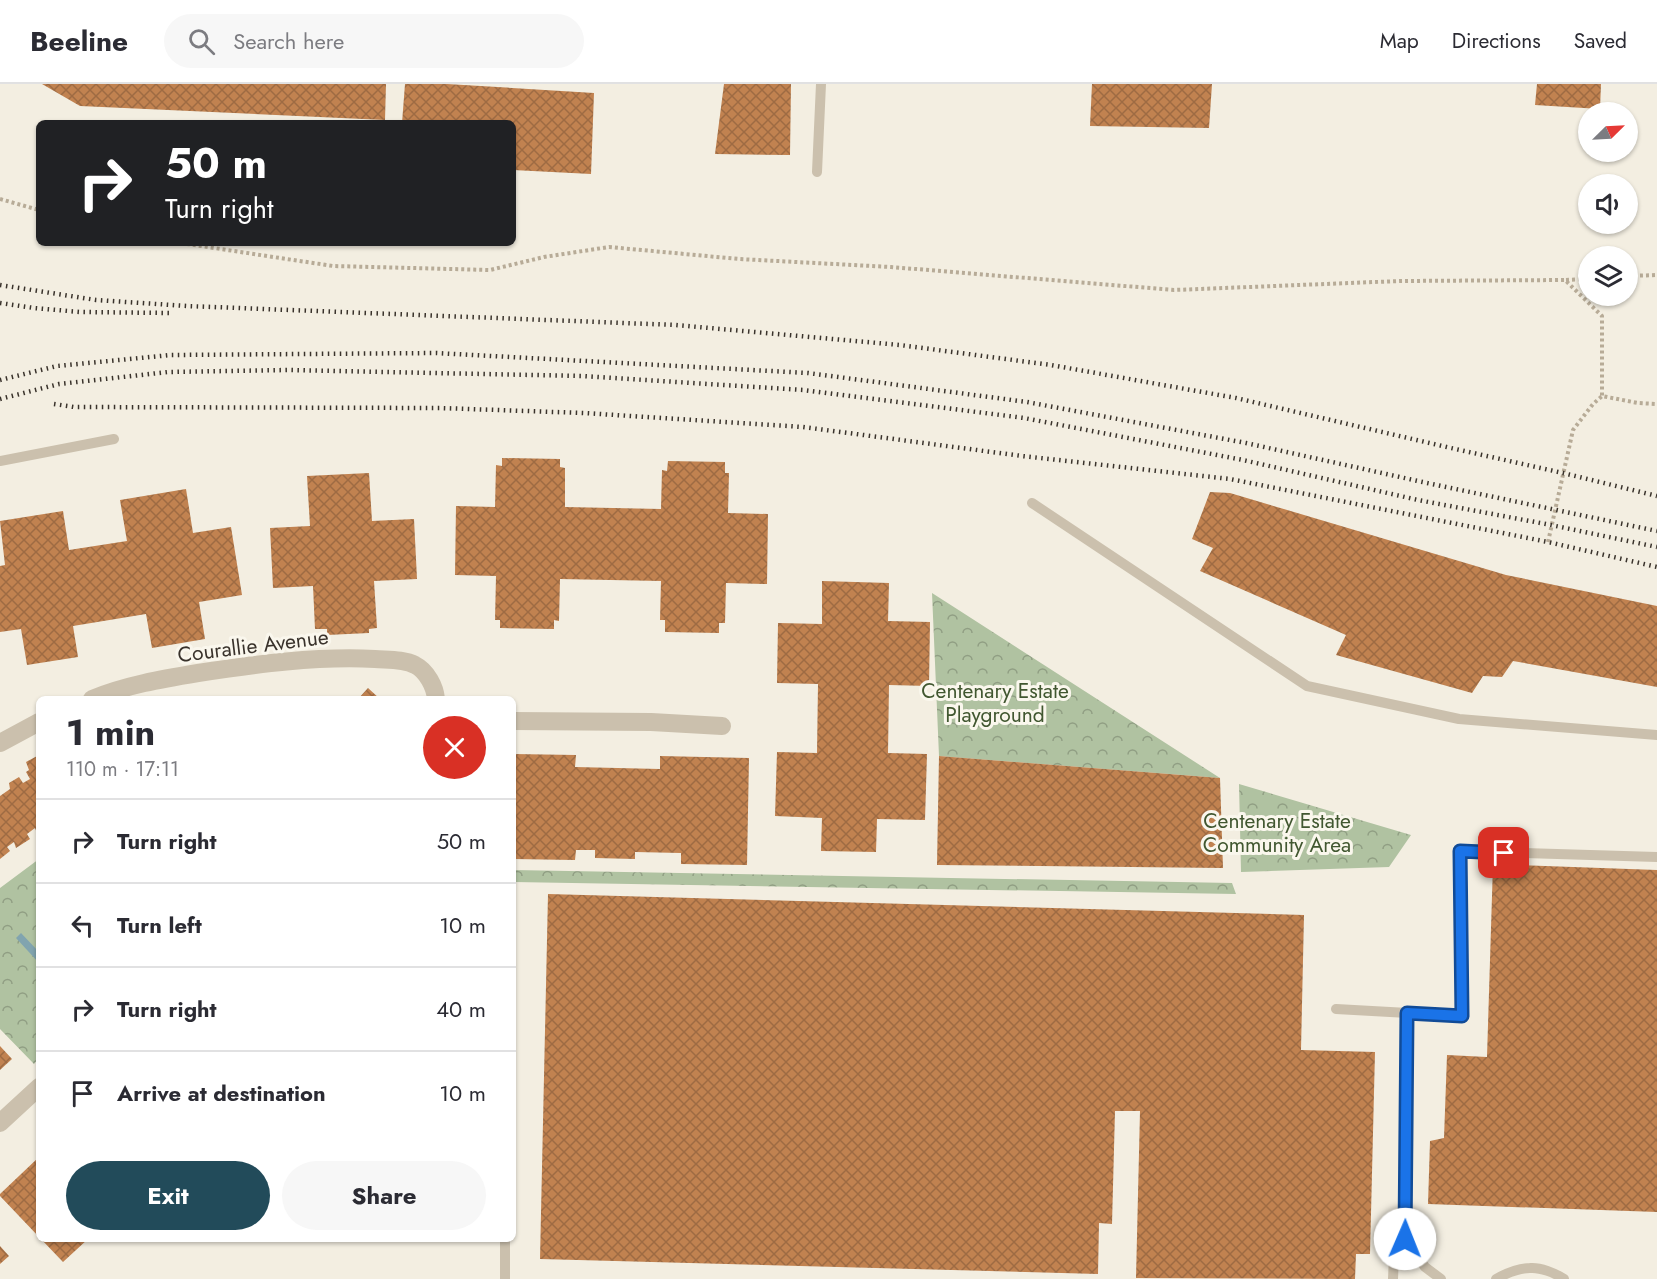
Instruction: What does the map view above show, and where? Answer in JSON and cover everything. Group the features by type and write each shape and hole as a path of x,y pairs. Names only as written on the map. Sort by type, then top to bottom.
{"street":[{"name":"Courallie Avenue","path":"100,696 147,682 219,670 288,661 351,658 402,661 416,665 428,676 436,696"},
{"path":"516,721 651,722 722,726"},
{"path":"0,743 36,725"},
{"path":"0,1123 36,1090"}],"lane":[{"path":"817,172 821,84"},
{"path":"0,461 114,439"},
{"path":"1032,503 1307,686 1459,719 1657,735"},
{"path":"1336,1009 1462,1016 1460,851 1657,857"},
{"path":"1393,1279 1394,1256 1405,1239 1407,1013"},
{"path":"1405,1239 1425,1267 1441,1279"},
{"path":"505,1242 505,1279"},
{"path":"1496,1279 1530,1268 1546,1271 1563,1279"}],"path":[{"path":"0,199 36,209"},
{"path":"201,246 333,266 490,270 544,257 609,247 739,259 891,267 1174,290 1400,281 1578,279"},
{"path":"1638,276 1657,275"},
{"path":"1548,542 1573,430 1602,396 1602,316 1565,280"},
{"path":"1602,396 1657,404"}],"green space":[{"name":"Centenary Estate Playground","path":"932,593 957,609 1220,778 939,756"},
{"name":"Centenary Estate Community Area","path":"1239,784 1411,835 1389,867 1241,872"},
{"path":"36,861 36,1062 34,1064 0,1029 0,888"},
{"path":"516,870 1232,883 1236,894 516,882"}],"water":[{"path":"21,933 36,949 36,960 16,938"}],"building":[{"path":"42,84 386,84 385,120 80,106"},
{"path":"405,84 447,84 594,93 591,174 516,170 516,120 402,120"},
{"path":"724,84 791,84 790,155 715,154"},
{"path":"1092,84 1212,84 1209,128 1090,126"},
{"path":"1537,84 1601,84 1600,102 1578,102 1578,108 1535,105"},
{"path":"502,458 560,459 560,467 565,468 565,507 661,509 662,470 667,471 668,461 725,462 725,473 729,473 728,513 768,514 767,584 726,583 725,623 719,623 719,633 665,632 665,620 660,620 661,581 560,579 559,621 554,620 554,629 500,628 500,620 495,620 496,576 455,575 456,506 495,507 496,465 502,466"},
{"path":"369,473 372,521 414,519 417,579 374,581 377,628 369,629 369,633 327,635 327,629 315,629 313,586 273,588 270,528 310,526 307,476"},
{"path":"186,489 193,533 231,527 242,595 199,602 205,639 152,648 146,614 73,626 78,657 27,665 21,629 0,632 0,566 5,565 0,521 63,511 69,550 127,541 120,500"},
{"path":"1210,492 1230,493 1506,575 1657,606 1657,687 1513,661 1502,677 1483,676 1472,693 1336,655 1346,635 1200,571 1213,548 1192,539"},
{"path":"822,581 889,583 888,621 930,622 929,686 889,685 888,753 927,754 925,820 877,819 876,852 821,851 822,818 775,816 777,752 817,753 818,684 777,683 778,623 822,624"},
{"path":"368,688 377,696 361,696"},
{"path":"516,754 576,755 575,767 660,769 660,756 749,758 747,865 681,864 681,853 635,852 635,859 595,858 595,850 576,850 575,860 516,859"},
{"path":"939,756 1220,778 1223,868 937,865"},
{"path":"36,757 36,830 35,828 27,834 30,839 16,848 14,842 7,847 10,851 0,859 0,796 10,789 9,783 19,777 23,783 30,779 26,772 29,770 26,762"},
{"path":"1493,864 1657,870 1657,1212 1428,1204 1430,1141 1444,1138 1447,1055 1487,1057"},
{"path":"548,894 1304,915 1301,1050 1375,1052 1370,1254 1356,1254 1355,1279 1136,1278 1140,1111 1115,1111 1112,1224 1099,1223 1098,1274 540,1259"},
{"path":"0,1046 12,1059 0,1070"},
{"path":"36,1160 36,1234 0,1196"},
{"path":"44,1242 85,1242 63,1262"},
{"path":"0,1246 9,1256 0,1264"}],"railway":[{"path":"0,285 96,300 187,306 676,325 900,345 1051,365 1236,398 1657,496"},
{"path":"0,303 80,312 170,313"},
{"path":"0,380 57,366 171,355 436,353 808,373 1027,402 1246,443 1657,531"},
{"path":"0,399 59,384 168,372 288,370 582,376 803,390 1024,418 1243,460 1418,500 1657,547"},
{"path":"54,404 74,407 440,408 584,413 803,427 1022,456 1230,479 1548,542 1657,567"}],"route":[{"path":"1405,1239 1407,1013 1462,1016 1460,851 1504,853"}]}
